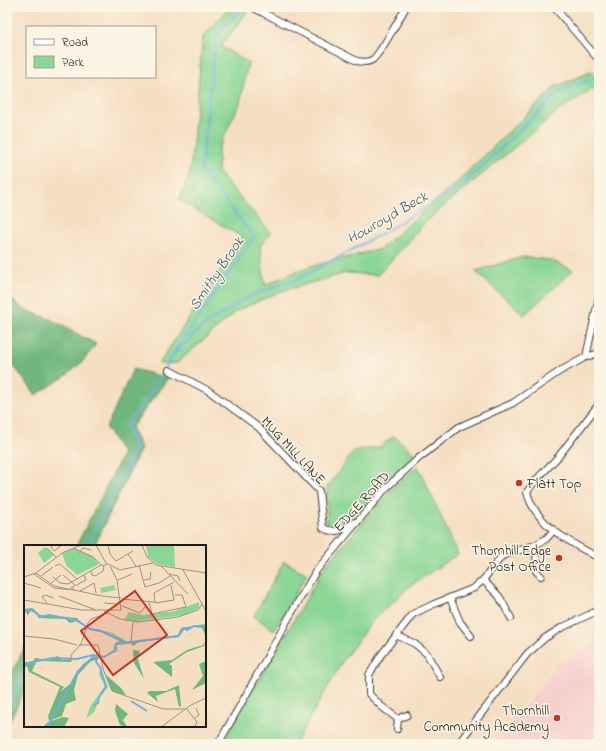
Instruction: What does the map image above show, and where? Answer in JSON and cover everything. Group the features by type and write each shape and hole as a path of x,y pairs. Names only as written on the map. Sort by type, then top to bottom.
{"street":[{"path":"252,7 357,61 367,62 374,59 406,7"},
{"path":"554,7 599,60"},
{"path":"586,357 599,297"},
{"name":"EDGE ROAD","path":"218,744 316,571 386,488 419,458 458,427 513,403 560,371 586,357 599,353"},
{"name":"MUG MILL LANE","path":"169,370 209,392 258,427 319,491 323,528 331,532 340,530 359,521"},
{"path":"599,404 558,457 534,482 527,492 534,510 554,530 572,543 599,558"},
{"path":"398,718 369,694 369,675 381,654 413,614 474,588 483,580 502,556 535,545 546,539 554,530"},
{"path":"535,545 537,564 536,571 541,576"},
{"path":"483,580 499,596 511,618"},
{"path":"450,598 460,622 471,636"},
{"path":"458,744 527,654 545,638 561,628 599,610"},
{"path":"396,635 415,644 427,654 440,677"},
{"path":"398,718 407,715"},
{"path":"397,729 398,718"}],"shaded area":[{"name":"Thornhill Community Academy","path":"599,642 599,744 495,744 555,668"}],"green space":[{"path":"230,7 241,7 248,11 221,46 248,63 240,103 218,149 218,172 271,233 260,246 265,285 304,268 380,249 455,184 555,87 593,71 599,77 599,85 558,111 426,221 378,275 346,273 282,291 238,310 177,363 159,364 242,237 179,200 190,173 203,37"},
{"path":"523,257 550,260 573,270 524,315 475,271"},
{"path":"7,295 23,309 50,319 96,344 83,361 67,375 36,395 7,357"},
{"path":"133,369 168,378 131,428 141,448 94,545 77,545 123,454 106,428"},
{"path":"394,436 416,455 376,491 354,519 338,526 327,526 327,488 354,451 380,447"},
{"path":"418,466 458,554 411,585 371,622 342,662 295,744 222,744 324,568 389,491"},
{"path":"284,561 307,574 274,630 254,616"},
{"path":"24,649 24,691 7,727 7,682"}],"waterway":[{"name":"Smithy Brook","path":"87,545 136,447 126,426 162,375 173,354 254,237 201,170 216,36 243,7"},
{"name":"Howroyd Beck","path":"175,353 205,324 250,296 298,279 381,234 464,184 559,92 599,76"},
{"name":"Smithy Brook","path":"7,708 24,673"}],"place":[{"name":"Flatt Top","path":"519,483"},
{"name":"Thornhill Edge Post Office","path":"559,558"},
{"name":"Thornhill Community Academy","path":"557,718"}]}
